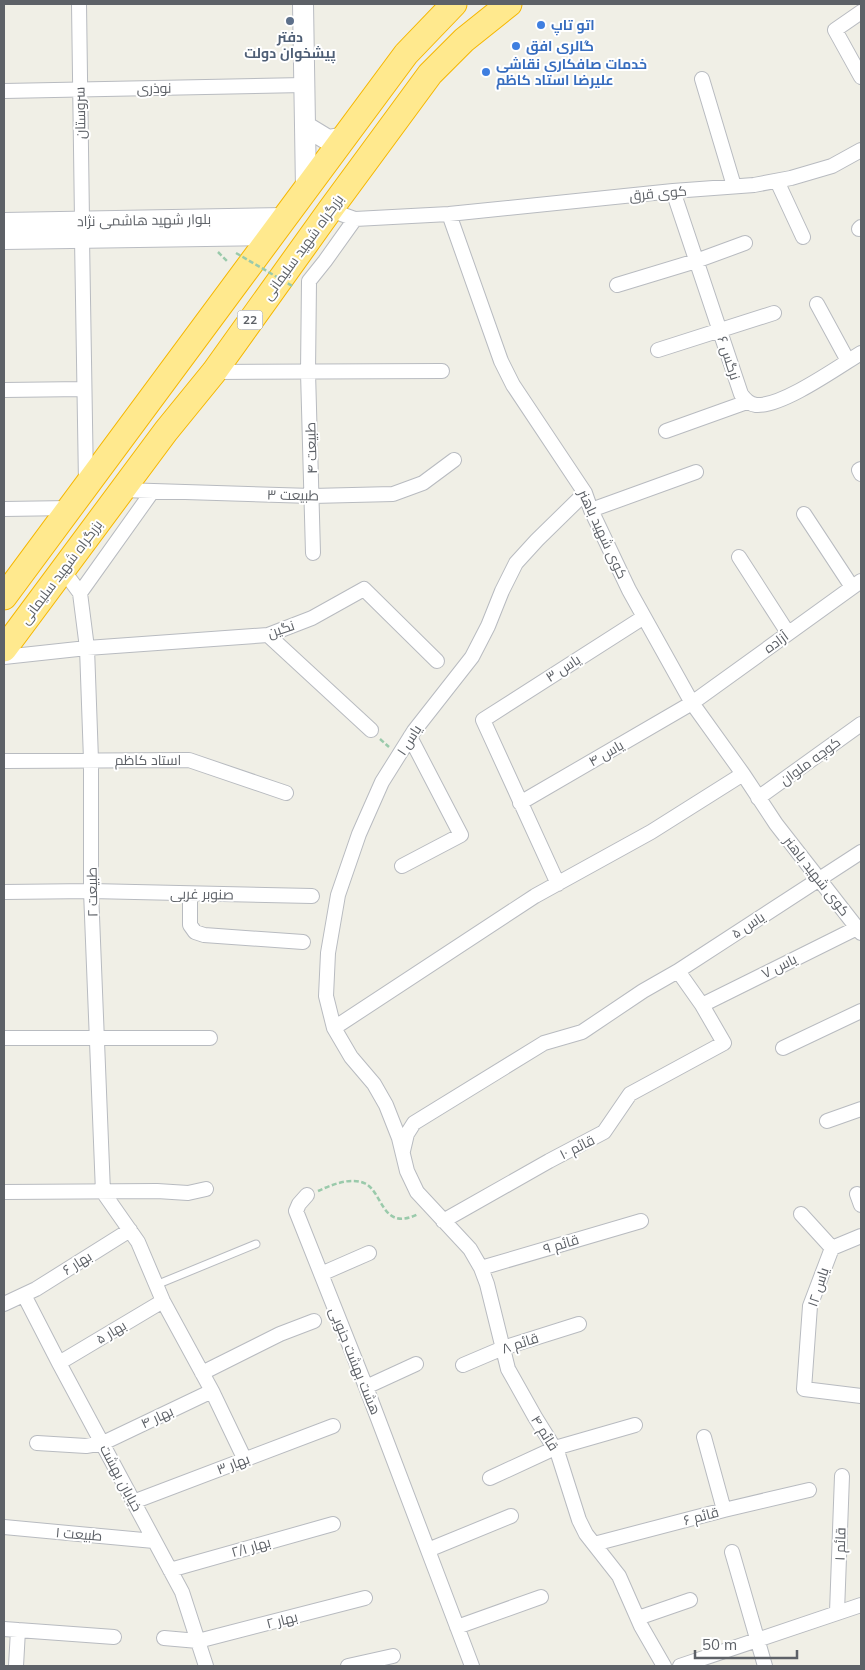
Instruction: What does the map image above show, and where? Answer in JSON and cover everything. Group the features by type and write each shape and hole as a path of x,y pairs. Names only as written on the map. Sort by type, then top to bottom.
{"highway":[{"name":"22","path":"4,597 406,54 454,4"},
{"name":"بزرگراه شهید سلیمانی","path":"4,649 162,436 214,372 430,74 464,40 509,4"}],"main road":[{"path":"302,4 306,190"},
{"path":"305,126 328,140 345,137"},
{"name":"بلوار شهید هاشمی نژاد","path":"4,222 82,230"},
{"name":"بلوار شهید هاشمی نژاد","path":"4,239 82,230 279,226"}],"street":[{"name":"سروستان","path":"79,4 86,487"},
{"path":"861,12 835,30 861,77"},
{"path":"702,79 734,186"},
{"name":"نوذری","path":"4,90 304,85"},
{"name":"کوی قرق","path":"449,214 776,181 832,166 861,150"},
{"path":"776,181 803,237"},
{"name":"نرگس ۶","path":"673,191 741,394 747,402"},
{"path":"330,210 356,219 449,214"},
{"name":"کوی شهید باهنر","path":"449,214 477,298 505,369 513,385 585,493 591,510 629,590 692,703 776,824 859,930"},
{"name":"طبیعت ۴","path":"313,553 308,372 308,281 326,261 356,219"},
{"path":"617,285 696,261 745,243"},
{"path":"817,304 848,361"},
{"path":"658,350 774,313"},
{"path":"666,431 747,402 755,405 769,404 785,398 861,353"},
{"path":"214,372 442,371"},
{"path":"4,390 84,389"},
{"name":"طبیعت ٣","path":"122,490 312,496 393,494 423,483 454,460"},
{"path":"861,469 859,470 861,474"},
{"path":"591,510 696,472"},
{"path":"62,570 80,593 152,492"},
{"name":"یاس ۱","path":"403,1154 386,1105 374,1084 350,1057 334,1028 326,996 328,953 338,895 359,834 382,782 410,737 472,657 516,563 585,493"},
{"path":"4,509 70,508"},
{"path":"804,514 856,584"},
{"path":"739,557 788,633"},
{"name":"آزاده","path":"692,703 856,584"},
{"name":"نگین","path":"4,657 87,648 268,635 312,618 364,589 437,661"},
{"name":"طبیعت ۲","path":"80,593 87,648 91,760 91,891 103,1192"},
{"name":"یاس ۳","path":"520,803 483,720 644,616"},
{"path":"268,635 371,730"},
{"name":"یاس ۴","path":"520,803 692,703"},
{"name":"کوچه ملوان","path":"758,798 861,724"},
{"path":"402,866 460,835 410,737"},
{"name":"استاد کاظم","path":"4,760 189,760 286,793"},
{"path":"334,1028 535,896 651,832 743,774"},
{"path":"520,803 558,884"},
{"name":"یاس ۵","path":"403,1154 407,1134 414,1123 544,1043 582,1032 861,852"},
{"name":"صنوبر غربی","path":"4,892 91,891 312,896"},
{"path":"190,894 190,925 195,932 204,935 303,942"},
{"name":"یاس ۷","path":"702,1005 859,930"},
{"path":"678,970 702,1005"},
{"name":"قائم ۱۰","path":"443,1221 604,1132 630,1094 724,1043 702,1005"},
{"path":"783,1048 861,1010"},
{"path":"4,1038 210,1038"},
{"path":"827,1121 861,1109"},
{"name":"قائم ۴","path":"403,1154 406,1170 417,1192 470,1249 481,1268 487,1284 508,1369 555,1448 565,1472 579,1520 594,1544 619,1576 638,1618 664,1666"},
{"path":"4,1192 158,1191 188,1193 206,1189"},
{"path":"103,1192 138,1242 163,1301 212,1391 245,1460"},
{"name":"هشت بهشت جنوبی","path":"307,1195 296,1211 366,1387 472,1666"},
{"path":"801,1214 832,1248 861,1236"},
{"name":"قائم ۹","path":"481,1268 641,1220"},
{"name":"بهار ۶","path":"4,1304 24,1295 130,1230"},
{"name":"یاس ۱۲","path":"832,1248 810,1306 804,1390 861,1396"},
{"path":"321,1274 369,1253"},
{"name":"خیابان بهشت","path":"24,1295 58,1363 182,1592 206,1666"},
{"name":"بهار ۵","path":"58,1363 163,1301"},
{"path":"202,1373 280,1334 314,1321"},
{"name":"قائم ۸","path":"463,1365 503,1348 579,1324"},
{"path":"366,1387 416,1364"},
{"name":"بهار ۴","path":"37,1443 86,1446 102,1443 212,1391"},
{"name":"بهار ۳","path":"133,1502 333,1426"},
{"path":"490,1478 555,1448 635,1426"},
{"path":"704,1438 724,1510"},
{"name":"قائم ۱","path":"837,1612 842,1476"},
{"name":"قائم ۶","path":"594,1544 809,1490"},
{"path":"428,1550 511,1516"},
{"name":"بهار ۲/۱","path":"170,1570 333,1524"},
{"name":"طبیعت ۱","path":"4,1527 154,1540"},
{"path":"732,1552 765,1666"},
{"path":"457,1627 542,1596"},
{"name":"بهار ۲","path":"164,1638 198,1641 366,1598"},
{"path":"638,1618 690,1600"},
{"path":"680,1666 861,1605"},
{"path":"4,1629 114,1637"},
{"path":"16,1666 18,1630"},
{"path":"348,1666 393,1656"}],"lane":[{"path":"156,1285 256,1244"}],"path":[{"path":"236,253 294,287"},
{"path":"371,730 399,756"},
{"path":"307,1195 328,1186 346,1182 366,1183 371,1187 383,1209 401,1218 412,1217 421,1212 426,1202"}],"place":[{"name":"دفتر پیشخوان دولت","path":"290,21"},
{"name":"اتو تاپ","path":"541,25"},
{"name":"گالری افق","path":"516,46"},
{"name":"خدمات صافکاری نقاشی علیرضا استاد کاظم","path":"486,72"}]}
